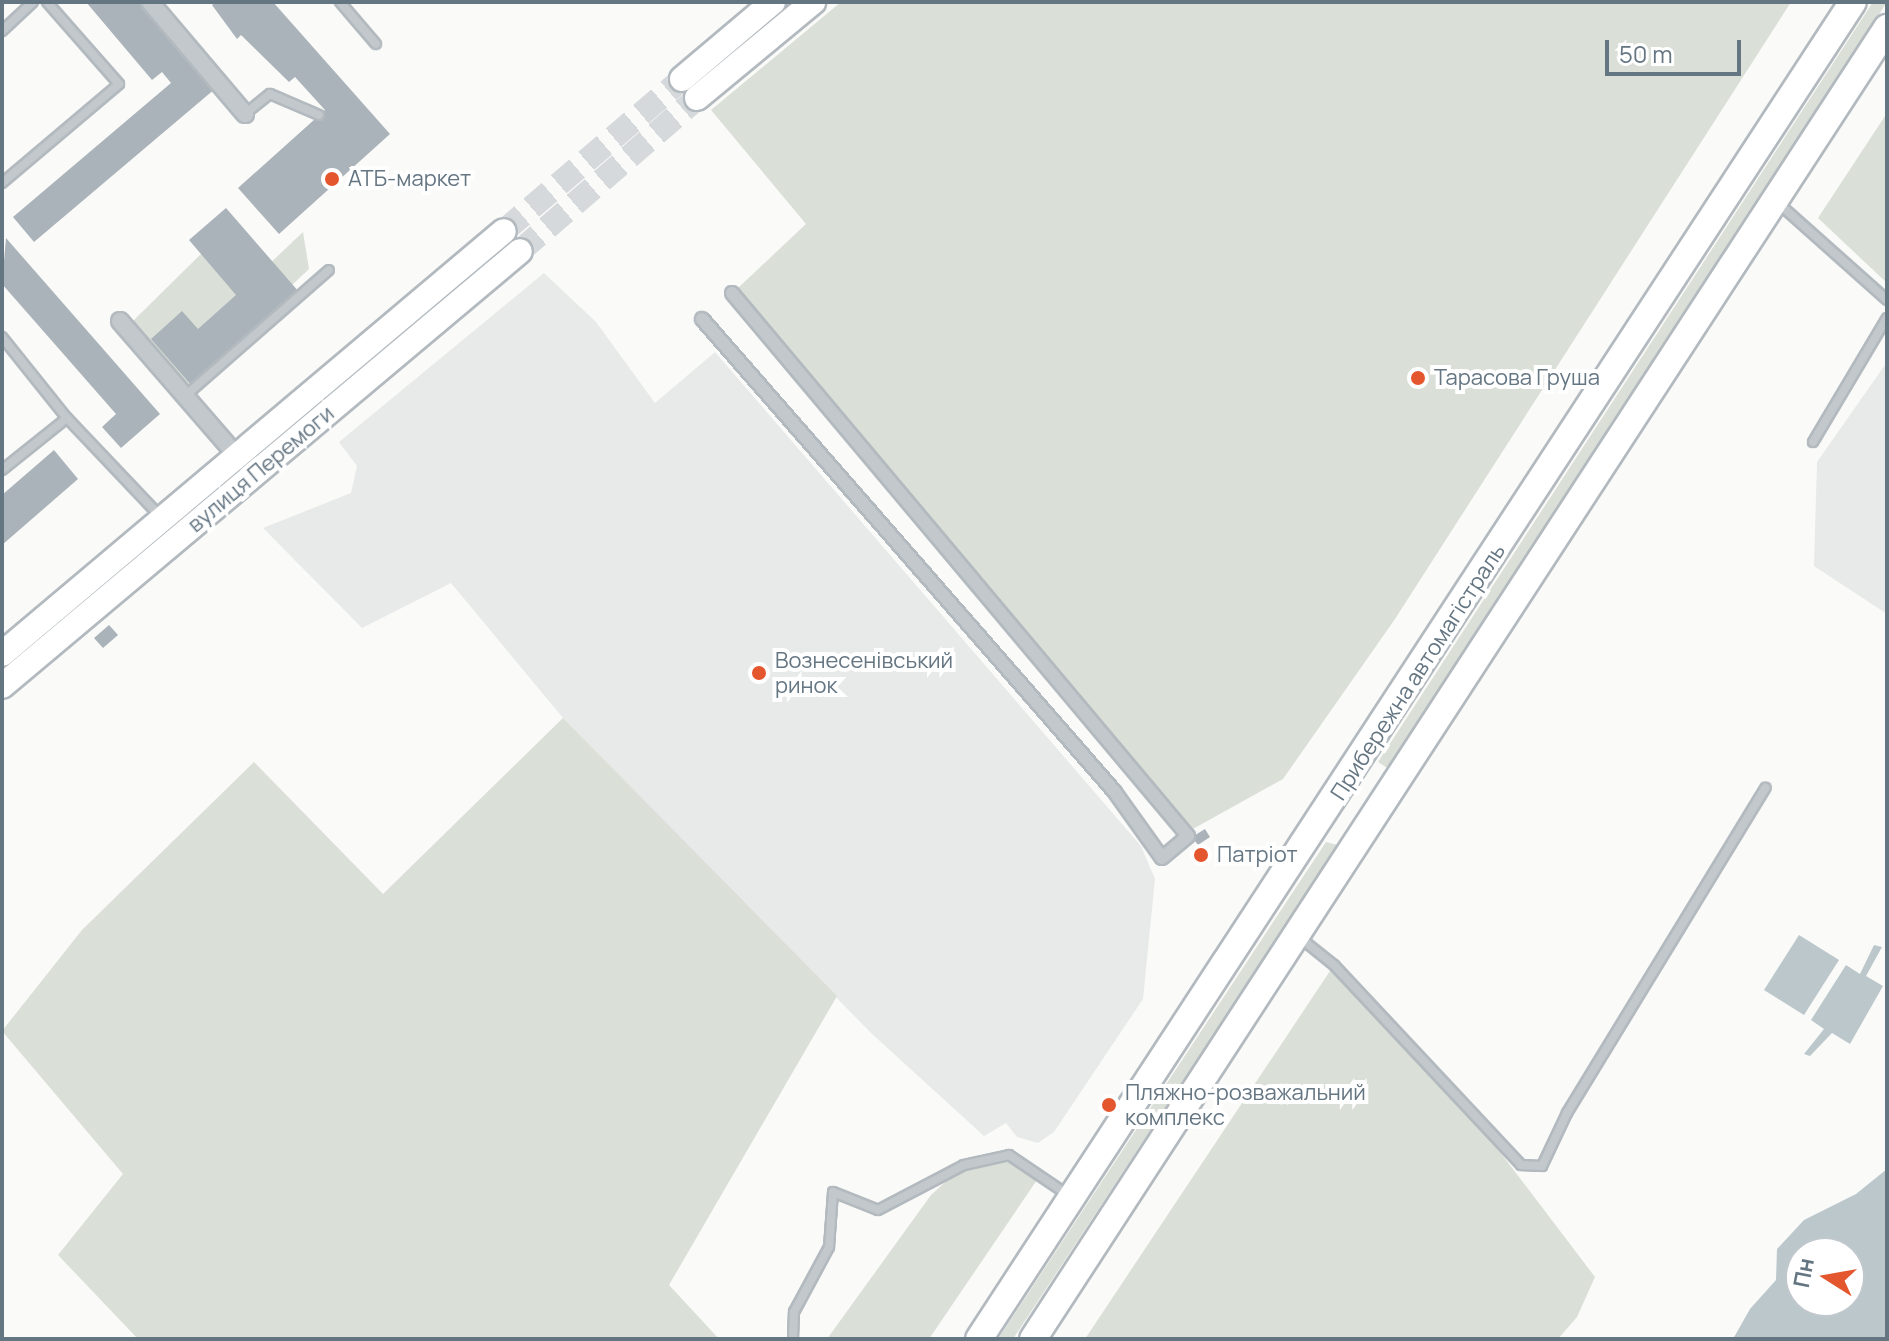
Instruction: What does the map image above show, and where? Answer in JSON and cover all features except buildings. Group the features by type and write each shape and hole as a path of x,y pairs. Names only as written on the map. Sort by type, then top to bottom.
{"main road":[{"path":"773,2 690,88 813,2"},
{"name":"Прибережна автомагістраль","path":"979,1339 1371,745 1853,2"},
{"name":"Прибережна автомагістраль","path":"1033,1339 1887,28"},
{"name":"вулиця Перемоги","path":"2,654 504,231"},
{"name":"вулиця Перемоги","path":"2,686 520,251"},
{"path":"1371,745 1362,771 1381,790 1396,780"},
{"path":"1309,838 1334,816 1355,829 1355,841"}],"street":[{"path":"150,2 245,114"},
{"path":"702,319 1114,791 1162,858 1188,836 732,293"},
{"path":"120,321 237,456"}],"lane":[{"path":"2,31 33,2"},
{"path":"2,183 119,84 47,2"},
{"path":"340,2 376,44"},
{"path":"245,114 270,94 319,115"},
{"path":"1775,200 1887,300"},
{"path":"185,396 329,270"},
{"path":"1813,442 1887,318"},
{"path":"2,337 67,418 162,519"},
{"path":"2,470 67,418"},
{"path":"1295,933 1334,965 1521,1165 1542,1166 1567,1113 1765,788"},
{"path":"793,1339 794,1312 829,1247 833,1192 878,1210 964,1165 1009,1155 1072,1197"}],"shaded area":[{"path":"841,2 1791,2 1395,619 1283,779 1191,830 738,288 806,224 711,110"},
{"path":"1873,2 1887,2 1392,771 1378,762"},
{"path":"1887,113 1887,283 1818,218"},
{"path":"303,232 309,269 186,385 132,322 205,250 243,289"},
{"name":"Вознесенівський ринок","path":"544,273 596,322 655,403 715,352 1141,846 1155,879 1143,999 1054,1132 1038,1143 1017,1137 1006,1123 984,1136 871,1033 563,718 451,583 362,628 263,528 351,493 357,466 339,442"},
{"path":"1887,362 1887,614 1814,566 1817,462"},
{"path":"563,718 837,996 669,1285 719,1339 138,1339 58,1255 123,1174 2,1031 82,930 254,762 383,894"},
{"path":"1326,842 1338,845 1013,1339 998,1339"},
{"path":"1799,935 1839,960 1804,1015 1764,990"},
{"path":"1874,945 1882,947 1866,976 1883,986 1850,1044 1832,1033 1810,1056 1804,1054 1824,1029 1811,1020 1846,965 1860,974"},
{"path":"1334,965 1475,1119 1595,1277 1577,1317 1558,1339 1085,1339"},
{"path":"1009,1155 1039,1177 929,1339 827,1339 931,1195 964,1165"},
{"path":"1887,1169 1887,1339 1733,1339 1750,1309 1776,1280 1777,1249 1785,1240 1785,1317 1865,1317 1865,1237 1788,1237 1804,1220 1856,1194"}],"tunnel":[{"path":"504,231 682,79"},
{"path":"520,251 697,98"}],"place":[{"name":"АТБ-маркет","path":"332,179"},
{"name":"Тарасова Груша","path":"1418,378"},
{"name":"Вознесенівський ринок","path":"759,673"},
{"name":"Патріот","path":"1201,855"},
{"name":"Пляжно-розважальний комплекс","path":"1109,1105"}]}
